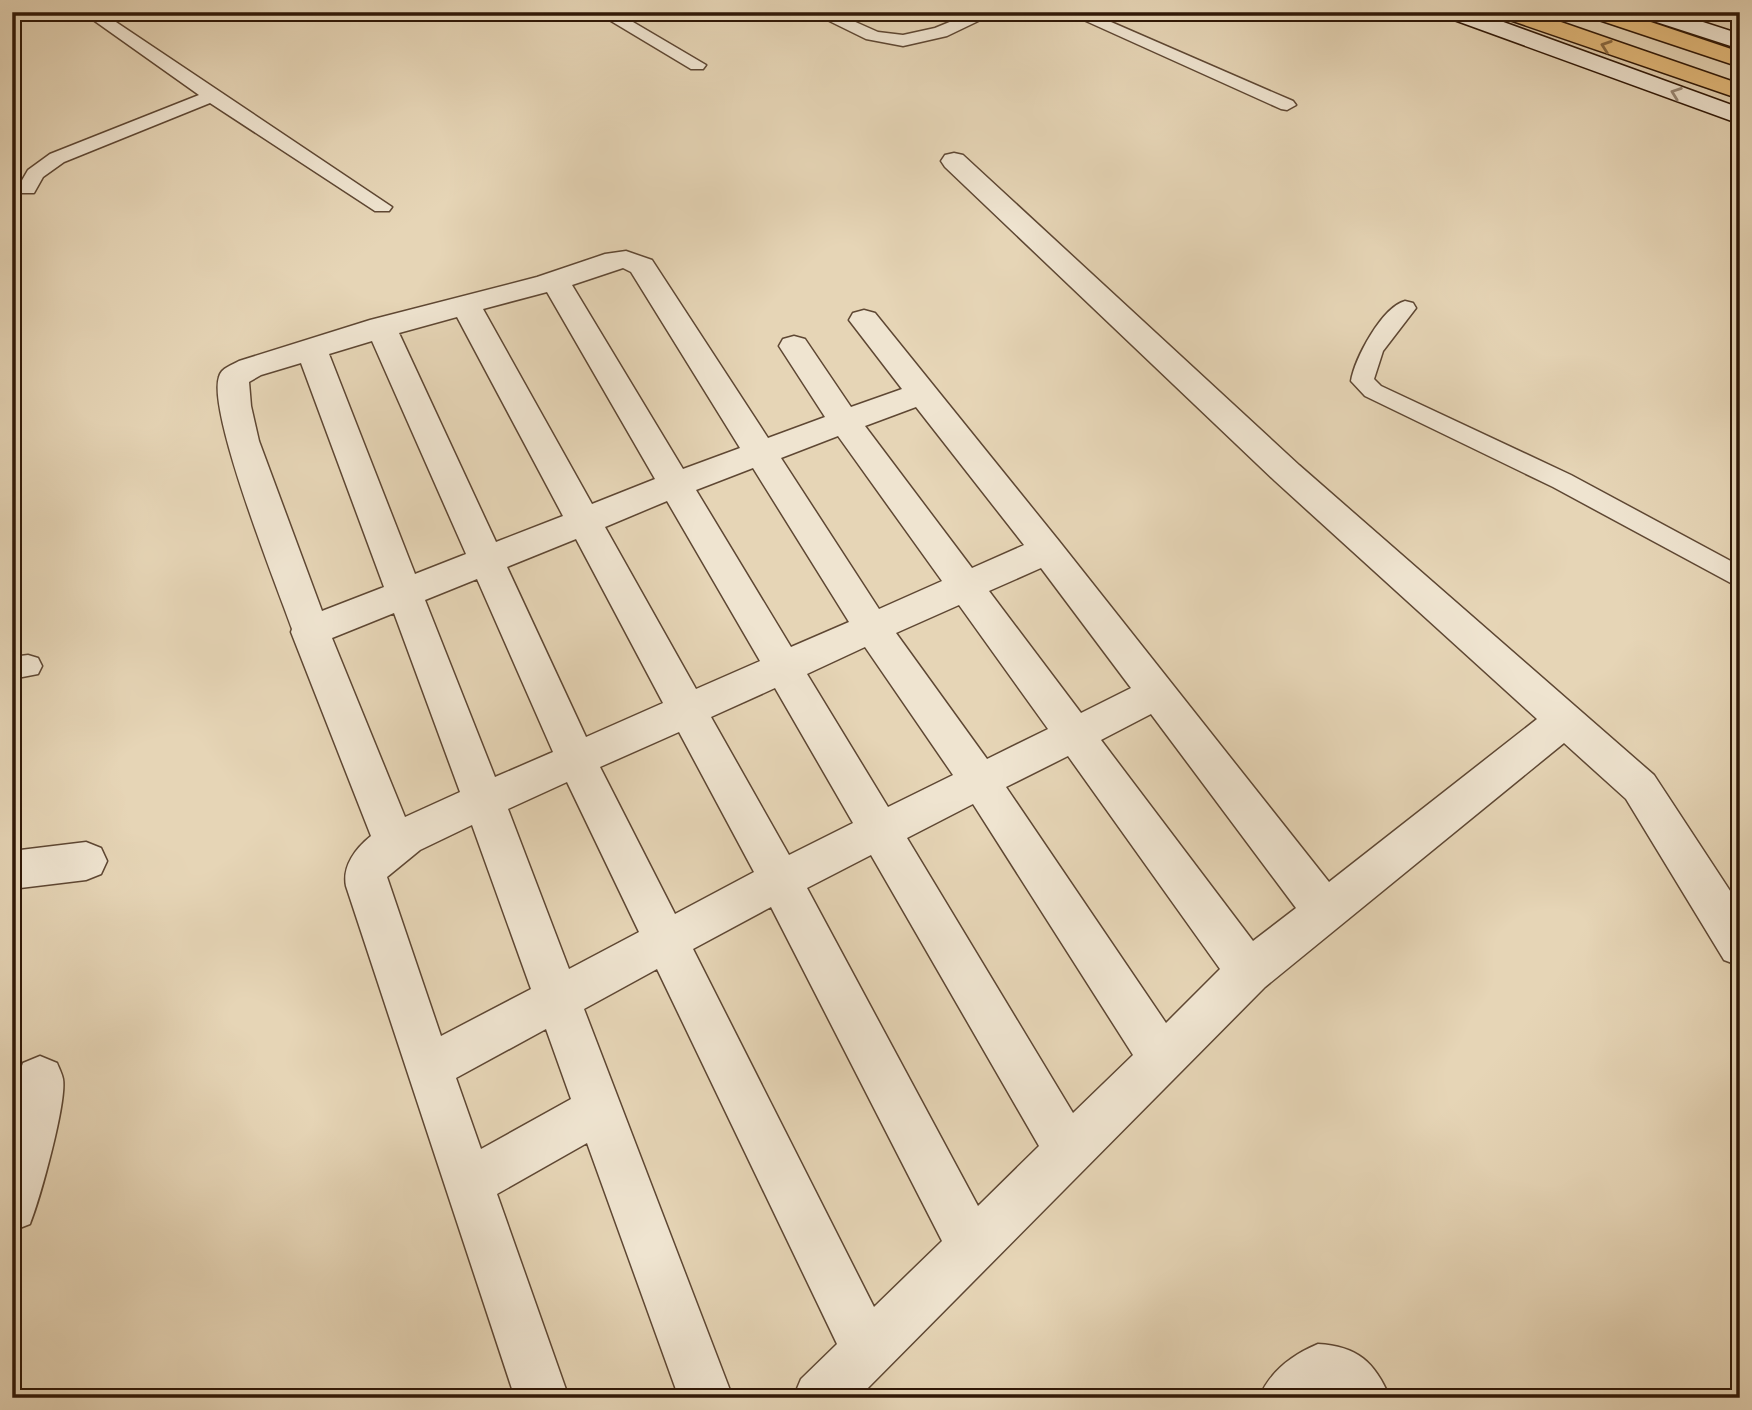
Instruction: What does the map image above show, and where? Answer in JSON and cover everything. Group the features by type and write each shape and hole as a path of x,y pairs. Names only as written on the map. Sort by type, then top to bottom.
{"highway":[{"path":"1508,12 1740,92"},
{"path":"1598,12 1740,60"}],"street":[{"path":"1454,12 1740,117"},
{"path":"1649,12 1740,43"},
{"path":"954,160 1287,473 1640,787 1740,945"},
{"path":"395,843 309,632 246,450 233,386 234,377 241,371 311,348 555,281 623,259 642,267 871,627 979,780 1163,1058"},
{"path":"555,281 1069,1151"},
{"path":"465,304 780,880 972,1247"},
{"path":"864,320 1047,550 1324,910"},
{"path":"381,327 576,759 868,1351"},
{"path":"794,346 845,423 1249,972"},
{"path":"311,348 484,801 705,1398"},
{"path":"309,632 674,485 920,393"},
{"path":"542,1398 364,879 368,868 395,843 484,801 1047,550"},
{"path":"428,1068 879,829 1158,693"},
{"path":"820,1398 1249,972 1564,720"},
{"path":"12,870 86,861"},
{"path":"12,1206 31,1134 40,1080"},
{"path":"467,1184 599,1110"},
{"path":"1286,1398 1318,1371 1340,1372 1363,1398"}],"lane":[{"path":"90,12 212,96 382,206"},
{"path":"604,12 696,65"},
{"path":"820,12 891,40 920,38 989,12"},
{"path":"1074,12 1287,105"},
{"path":"27,189 36,174 57,158 212,96"},
{"path":"1405,308 1372,349 1363,372 1362,381 1373,391 1562,481 1740,578"}]}
